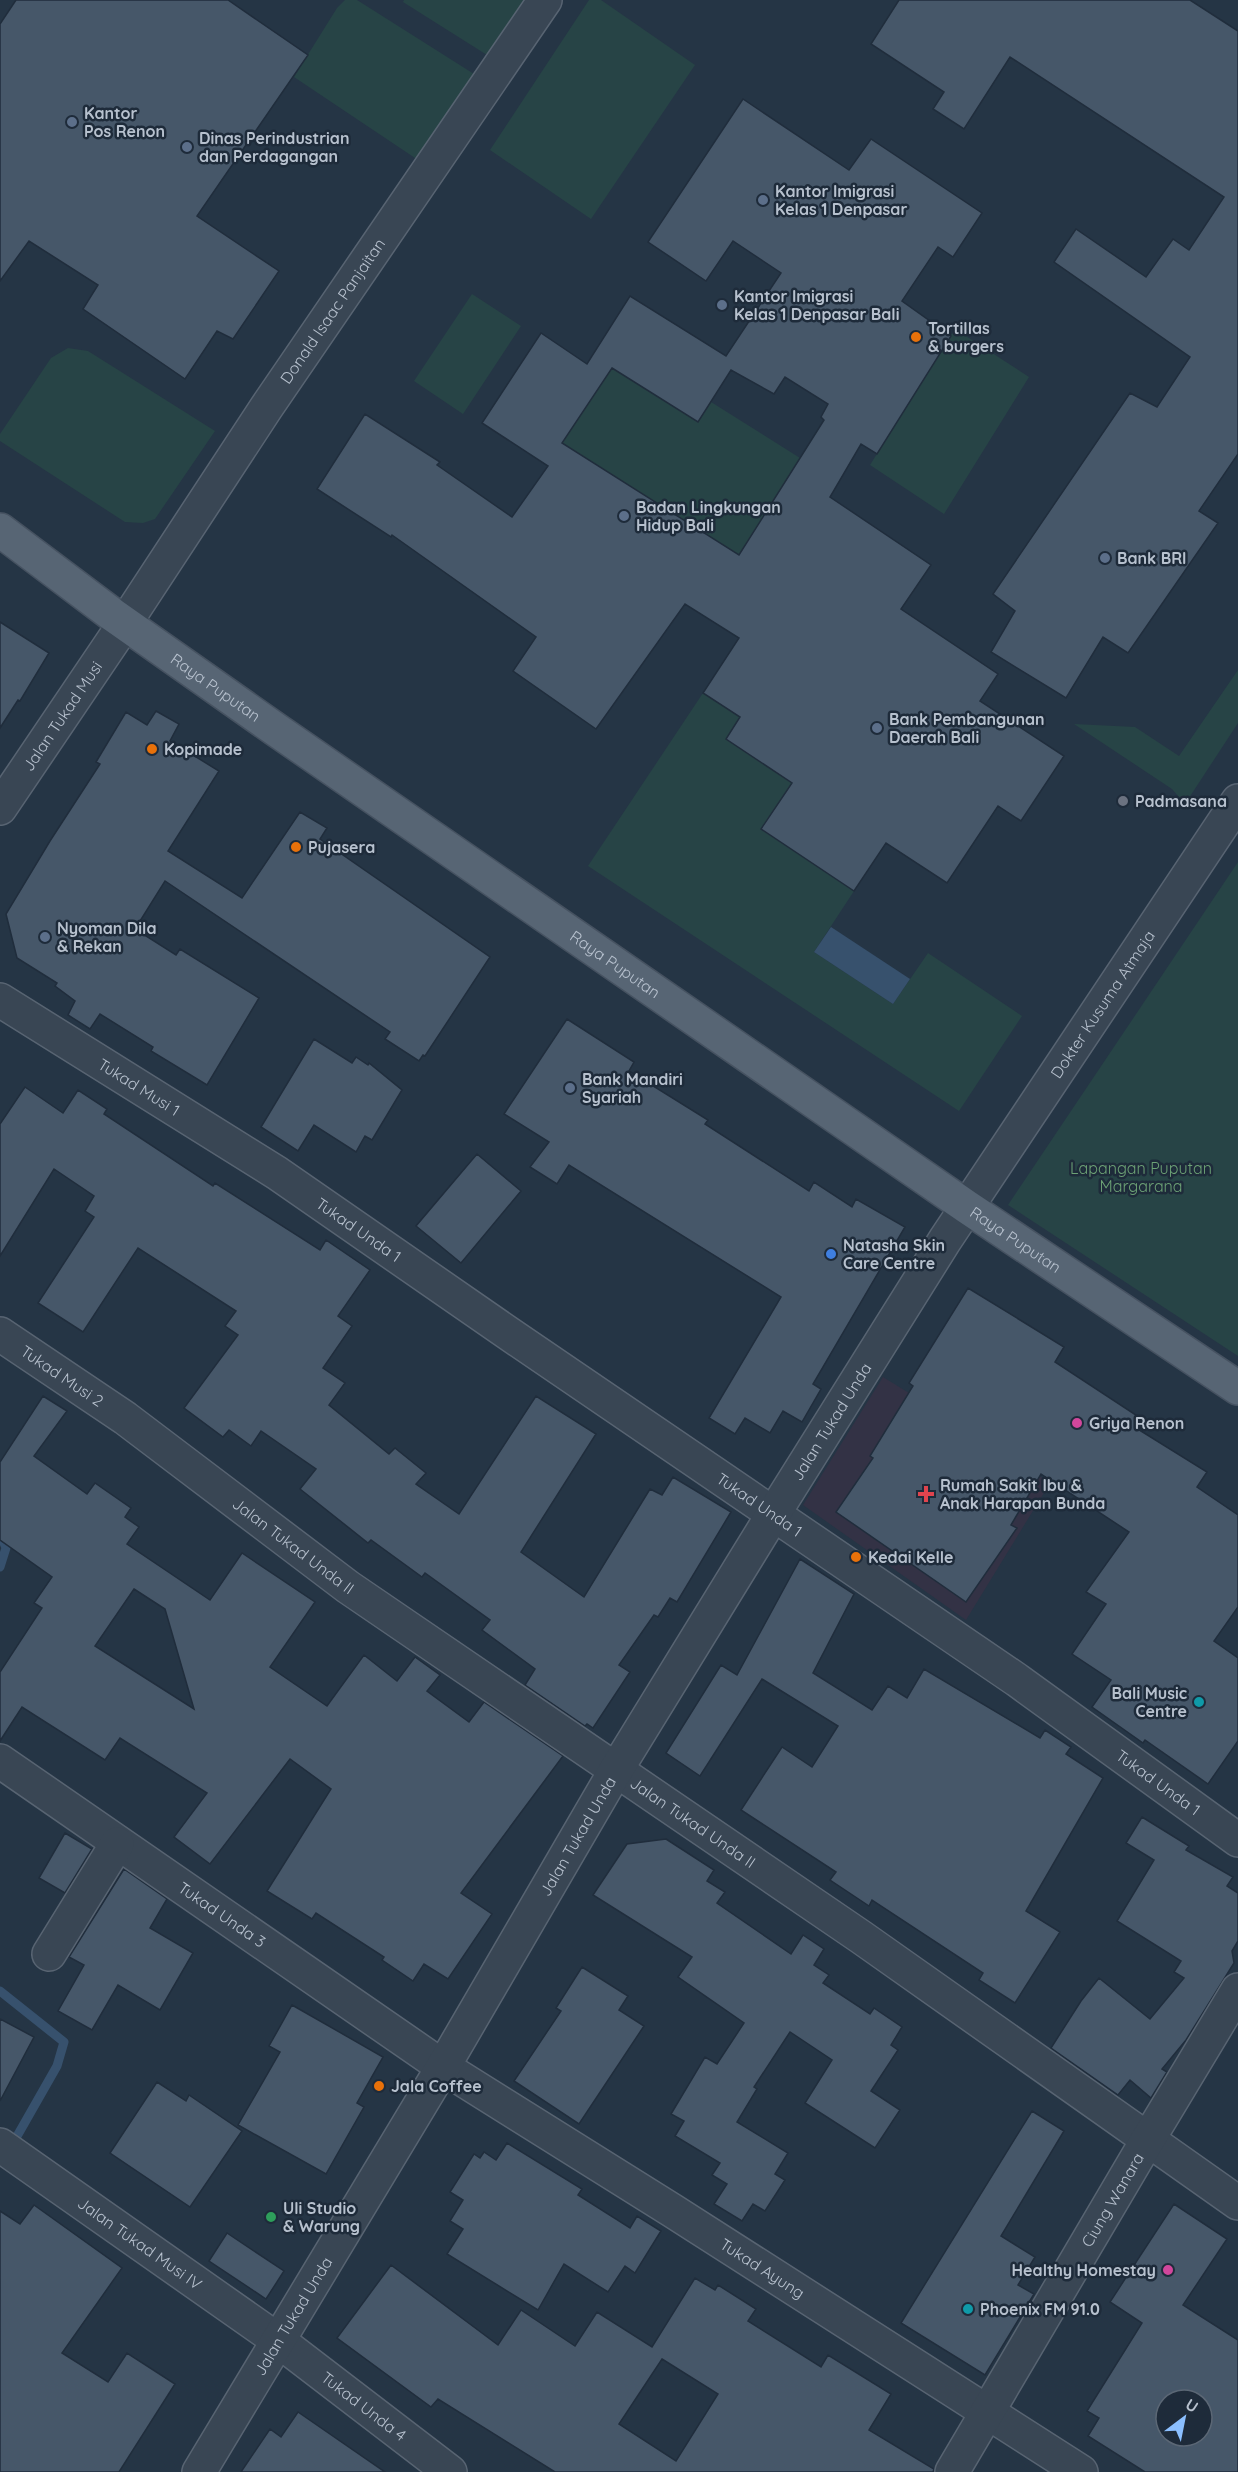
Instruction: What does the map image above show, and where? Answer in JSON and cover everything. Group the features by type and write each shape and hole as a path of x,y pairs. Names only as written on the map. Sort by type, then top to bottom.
{"main road":[{"name":"Raya Puputan","path":"0,530 125,623 968,1207 1238,1388"}],"street":[{"name":"Donald Isaac Panjaitan","path":"125,623 266,408 545,0"},
{"name":"Jalan Tukad Musi","path":"0,808 125,623"},
{"name":"Dokter Kusuma Atmaja","path":"968,1207 1238,801"},
{"name":"Tukad Musi 1","path":"0,1000 277,1173"},
{"name":"Tukad Unda 1","path":"277,1173 1017,1680 1238,1840"},
{"name":"Jalan Tukad Unda","path":"199,2472 443,2067 616,1770 774,1513 968,1207"},
{"name":"Tukad Musi 2","path":"0,1334 125,1418"},
{"name":"Jalan Tukad Unda II","path":"125,1418 348,1587 861,1937 1238,2204"},
{"name":"Tukad Unda 3","path":"0,1761 443,2067"},
{"path":"49,1954 117,1844"},
{"name":"Ciung Wanara","path":"952,2472 1238,1990"},
{"name":"Tukad Ayung","path":"443,2067 988,2410 1082,2472"},
{"name":"Jalan Tukad Musi IV","path":"6,2149 279,2342"},
{"name":"Tukad Unda 4","path":"279,2342 450,2472"}],"shaded area":[{"path":"831,927 910,979 893,1004 814,952"},
{"name":"Rumah Sakit Ibu & Anak Harapan Bunda","path":"883,1377 1000,1449 1050,1483 966,1620 803,1505"}],"green space":[{"path":"345,0 357,0 474,74 418,160 294,77 337,8"},
{"path":"404,0 524,0 487,55 403,2"},
{"path":"589,0 601,0 695,65 591,219 490,150"},
{"path":"472,294 521,326 463,414 414,381"},
{"path":"955,329 1029,377 944,514 870,465"},
{"path":"68,348 88,351 215,431 155,519 143,523 125,522 0,441 0,434 51,358"},
{"path":"612,368 698,422 711,402 800,458 737,559 716,541 562,443"},
{"path":"1238,670 1238,723 1185,804 1172,789 1074,724 1135,727 1179,756"},
{"path":"703,693 740,717 726,739 792,783 762,829 854,891 814,952 893,1004 928,953 1022,1016 959,1111 588,866"},
{"name":"Lapangan Puputan Margarana","path":"1238,862 1238,1356 1008,1205"}],"building":[{"path":"16,0 228,0 308,55 197,216 279,271 233,339 217,331 185,379 83,309 98,285 29,241 0,281 0,24"},
{"path":"899,0 1190,0 1238,31 1238,454 1199,511 1218,523 1128,653 1103,637 1066,698 991,652 1015,611 993,594 1130,393 1157,407 1190,357 1054,262 1076,229 1146,277 1173,239 1189,250 1224,197 1010,57 964,129 933,109 944,92 871,44"},
{"path":"743,99 849,170 871,139 982,213 953,257 938,247 902,301 951,336 877,454 861,444 830,497 931,565 901,609 998,674 980,701 1064,756 1021,821 998,806 947,883 886,843 854,891 761,829 792,783 726,739 740,717 703,693 739,638 685,604 596,729 513,671 536,637 392,535 391,537 317,489 365,414 440,462 437,465 512,517 548,466 482,423 541,333 587,364 630,296 726,356 781,273 733,241 706,281 648,242","holes":["612,368 698,422 731,370 774,394 785,377 828,404 821,417 824,420 739,555 562,443"]},
{"path":"0,622 49,653 20,701 18,700 0,728"},
{"path":"156,711 179,724 170,741 219,771 168,851 242,898 300,812 327,828 320,839 490,957 425,1056 423,1055 419,1061 385,1039 390,1032 165,881 135,929 176,955 180,949 259,998 207,1085 151,1051 153,1047 100,1014 90,1029 68,1015 75,1001 55,986 57,983 17,958 6,914 100,764 96,762 126,712 147,725"},
{"path":"567,1019 634,1062 629,1071 708,1120 705,1124 809,1191 814,1182 852,1207 856,1199 905,1227 813,1384 821,1389 802,1422 783,1411 770,1433 745,1418 735,1434 709,1418 781,1297 569,1165 557,1184 530,1167 549,1142 504,1114"},
{"path":"314,1039 352,1063 356,1057 368,1065 369,1063 402,1090 372,1140 365,1136 356,1152 314,1125 298,1151 261,1127"},
{"path":"25,1087 63,1113 78,1090 107,1109 104,1114 213,1186 215,1183 320,1250 326,1240 370,1270 338,1316 352,1326 323,1368 345,1383 329,1405 389,1454 395,1448 426,1473 416,1484 459,1514 536,1396 596,1434 521,1552 584,1597 650,1489 662,1495 673,1477 731,1512 677,1602 670,1598 658,1617 654,1615 619,1665 630,1672 593,1728 587,1724 585,1726 525,1685 535,1669 482,1630 490,1620 425,1573 422,1577 371,1540 368,1543 300,1489 316,1469 261,1431 251,1446 229,1430 223,1437 184,1408 238,1335 225,1326 236,1311 138,1248 83,1332 38,1303 94,1217 85,1211 94,1196 54,1169 0,1256 0,1124"},
{"path":"477,1154 521,1191 461,1263 416,1226"},
{"path":"968,1288 1064,1347 1055,1362 1142,1419 1136,1428 1207,1472 1197,1487 1238,1515 1238,1607 1214,1641 1238,1658 1238,1741 1208,1784 1145,1740 1143,1743 1092,1707 1111,1680 1072,1654 1106,1604 1086,1592 1129,1532 1041,1474 1011,1525 1017,1528 966,1602 836,1512 873,1458 870,1456 913,1386 909,1383"},
{"path":"43,1396 67,1411 34,1456 87,1494 95,1483 131,1508 125,1517 139,1527 127,1544 210,1600 242,1553 315,1602 270,1667 327,1706 364,1655 397,1681 415,1657 440,1675 427,1691 469,1722 484,1702 563,1756 461,1893 492,1914 448,1979 424,1964 413,1981 382,1960 384,1957 316,1913 312,1919 267,1891 331,1789 290,1759 210,1864 174,1837 207,1793 120,1738 105,1760 22,1707 0,1741 0,1672 42,1608 34,1603 52,1577 0,1540 0,1462","holes":["134,1589 165,1609 194,1709 95,1646"]},
{"path":"800,1559 854,1594 813,1673 872,1710 888,1686 907,1698 924,1669 1040,1738 1045,1730 1071,1747 1066,1754 1103,1778 1026,1911 1060,1932 1015,2003 979,1980 983,1973 872,1900 869,1906 830,1880 836,1872 741,1810 782,1747 812,1767 838,1726 762,1679 700,1776 666,1753 721,1665 737,1675"},
{"path":"1142,1817 1189,1846 1186,1850 1233,1877 1227,1886 1238,1893 1238,1941 1232,1951 1234,1963 1186,2040 1162,2069 1167,2072 1151,2098 1130,2080 1118,2095 1051,2048 1081,2001 1099,1978 1150,2019 1184,1978 1174,1972 1181,1961 1117,1921 1154,1860 1126,1843"},
{"path":"65,1833 92,1849 65,1893 39,1878"},
{"path":"666,1839 714,1870 707,1881 725,1892 717,1903 791,1954 803,1935 824,1949 814,1965 829,1975 823,1983 870,2014 874,2008 902,2027 891,2045 898,2050 871,2091 900,2110 875,2148 805,2103 832,2060 790,2032 754,2087 757,2089 737,2122 788,2153 775,2174 785,2180 765,2211 753,2204 742,2221 714,2204 727,2184 712,2175 720,2163 675,2136 684,2121 671,2114 705,2057 717,2064 744,2023 678,1977 692,1957 593,1895 627,1844"},
{"path":"124,1869 167,1899 150,1928 193,1953 160,2010 118,1985 92,2030 58,2011 84,1965 69,1957"},
{"path":"582,1967 628,1996 619,2010 644,2026 579,2124 514,2081 561,2011 556,2008"},
{"path":"292,2005 383,2057 357,2103 364,2107 326,2174 238,2125 280,2052 269,2046"},
{"path":"0,2019 34,2037 0,2101"},
{"path":"157,2082 186,2101 189,2095 242,2131 190,2207 110,2153"},
{"name":"Phoenix FM 91.0","path":"1032,2111 1064,2131 1001,2236 1035,2257 1018,2285 1034,2294 985,2375 901,2323"},
{"path":"507,2143 582,2189 578,2195 630,2228 637,2216 661,2231 635,2273 625,2266 608,2292 564,2264 538,2310 447,2254 463,2229 450,2221 463,2200 450,2192 474,2154 480,2158 484,2152 496,2160"},
{"path":"1174,2204 1227,2239 1183,2305 1238,2340 1238,2472 1145,2472 1088,2436 1099,2418 1087,2411 1142,2323 1110,2302"},
{"path":"34,2205 122,2268 62,2353 108,2382 127,2353 175,2384 119,2472 0,2472 0,2211 20,2224"},
{"path":"227,2233 284,2271 266,2299 209,2261"},
{"path":"391,2265 498,2345 521,2310 575,2346 597,2312 652,2347 695,2278 715,2290 718,2285 756,2309 748,2321 821,2367 828,2355 891,2394 869,2430 934,2469 933,2472 555,2472 438,2399 431,2407 337,2338","holes":["662,2359 718,2394 676,2461 619,2424"]},
{"path":"298,2412 385,2472 241,2472 270,2429 281,2437"}],"waterway":[{"path":"0,1533 6,1548 0,1567"},
{"path":"0,1991 64,2042 57,2066 12,2145"}],"place":[{"name":"Kantor Pos Renon","path":"72,122"},
{"name":"Dinas Perindustrian dan Perdagangan","path":"187,147"},
{"name":"Kantor Imigrasi Kelas 1 Denpasar","path":"763,200"},
{"name":"Kantor Imigrasi Kelas 1 Denpasar Bali","path":"722,305"},
{"name":"Tortillas & burgers","path":"916,337"},
{"name":"Badan Lingkungan Hidup Bali","path":"624,516"},
{"name":"Bank BRI","path":"1105,558"},
{"name":"Bank Pembangunan Daerah Bali","path":"877,728"},
{"name":"Kopimade","path":"152,749"},
{"name":"Padmasana","path":"1123,801"},
{"name":"Pujasera","path":"296,847"},
{"name":"Nyoman Dila & Rekan","path":"45,937"},
{"name":"Bank Mandiri Syariah","path":"570,1088"},
{"name":"Natasha Skin Care Centre","path":"831,1254"},
{"name":"Griya Renon","path":"1077,1423"},
{"name":"Rumah Sakit Ibu & Anak Harapan Bunda","path":"926,1494"},
{"name":"Kedai Kelle","path":"856,1557"},
{"name":"Bali Music Centre","path":"1199,1702"},
{"name":"Jala Coffee","path":"379,2086"},
{"name":"Uli Studio & Warung","path":"271,2217"},
{"name":"Healthy Homestay","path":"1168,2270"},
{"name":"Phoenix FM 91.0","path":"968,2309"}]}
